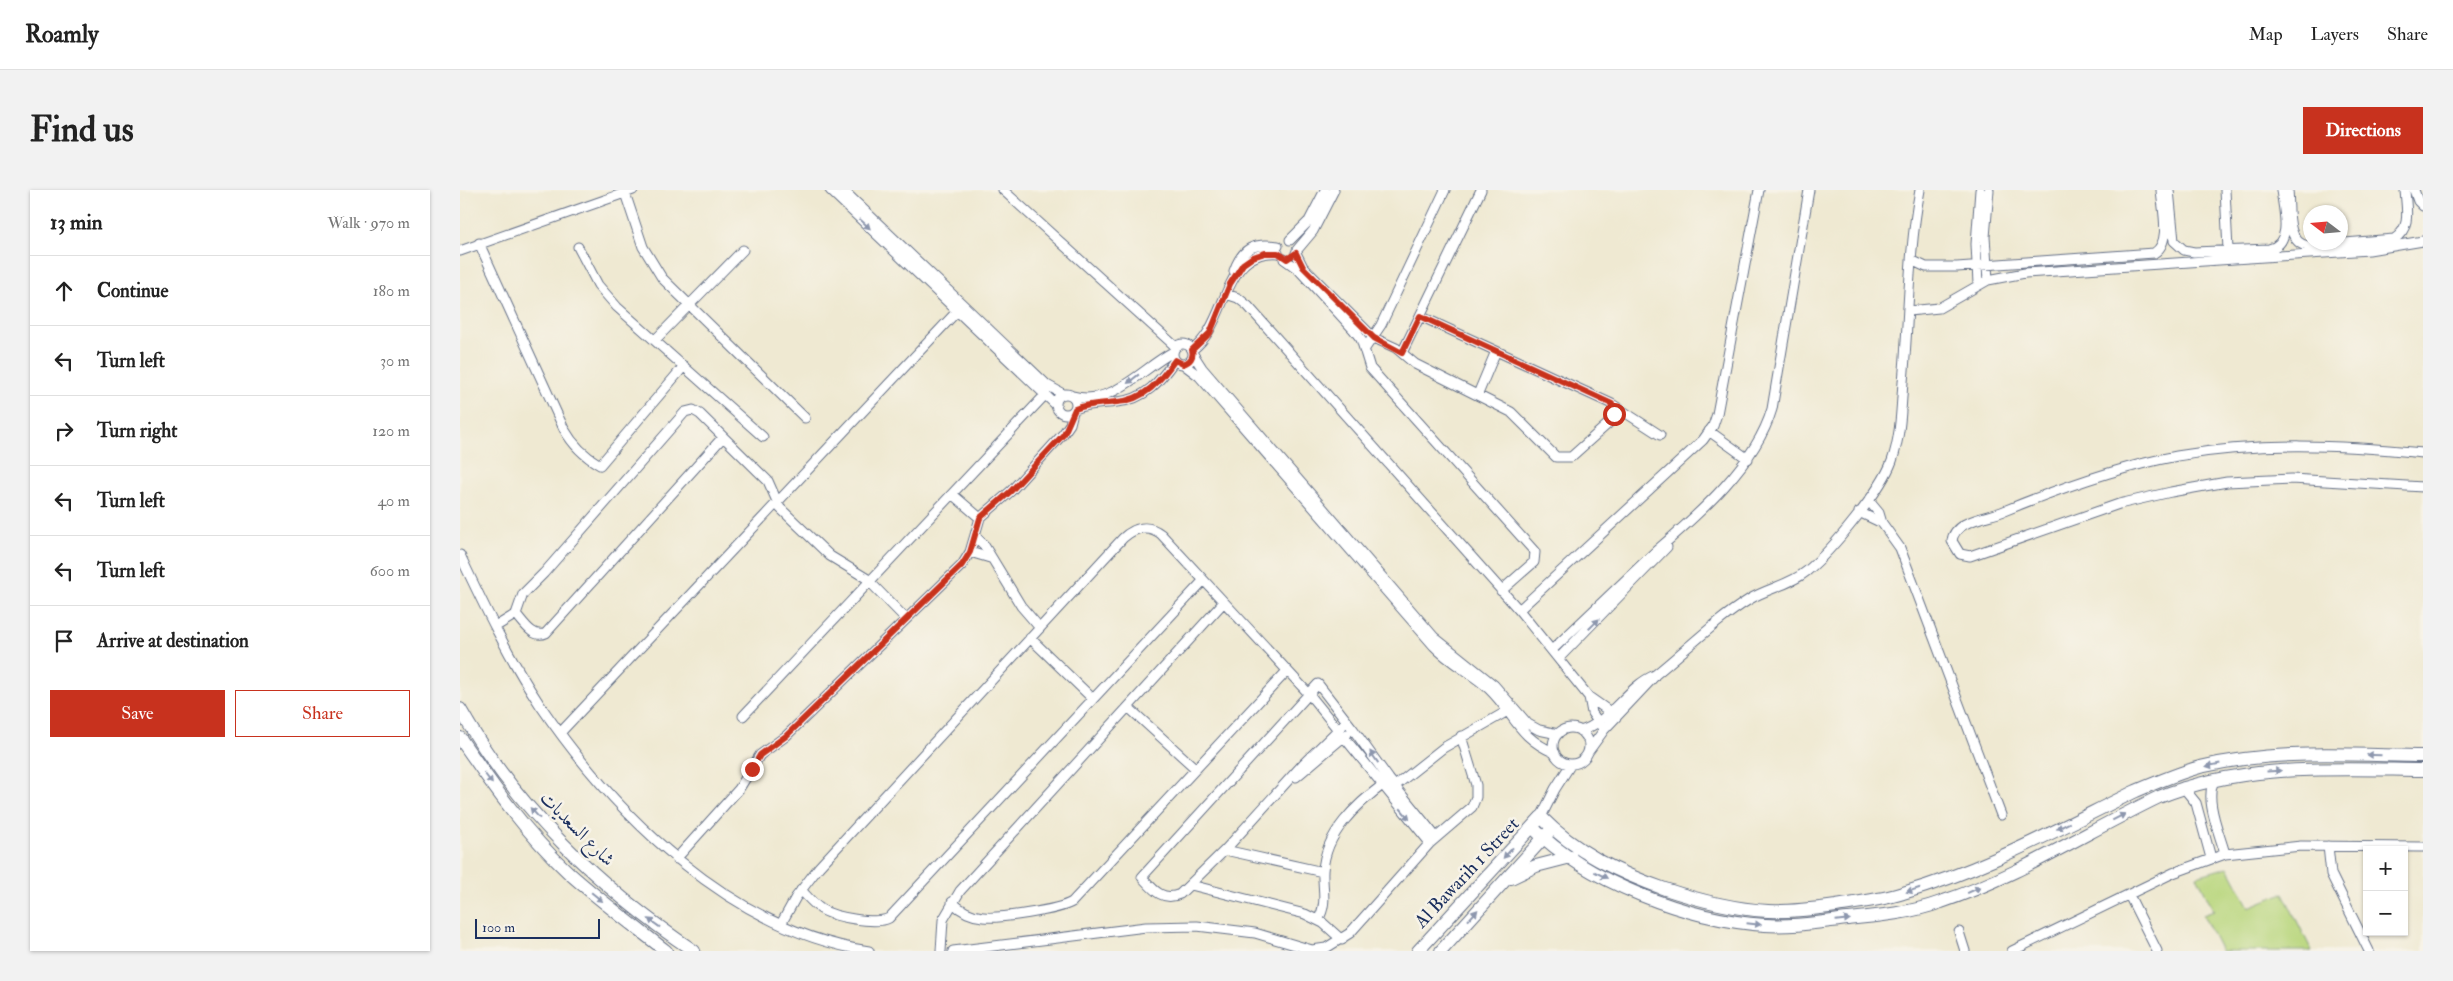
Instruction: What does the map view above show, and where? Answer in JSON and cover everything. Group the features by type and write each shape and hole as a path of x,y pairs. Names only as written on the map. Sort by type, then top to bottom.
{"street":[{"path":"830,190 851,205 991,337 1047,385 1063,394 1088,398 1109,393 1125,386 1157,361 1177,356 1191,360 1193,352 1210,333 1230,284 1239,269 1248,260 1259,255 1280,253 1290,258 1313,231 1334,190"},
{"path":"844,190 851,205"},
{"path":"1003,190 1199,376 1313,502"},
{"path":"1290,240 1309,221 1325,190"},
{"path":"1364,350 1374,338 1445,190"},
{"path":"1402,353 1481,190"},
{"path":"1518,610 1709,431 1717,414 1759,190"},
{"path":"1559,658 1604,608 1748,459 1765,430 1772,409 1809,190"},
{"path":"1555,753 1553,743 1558,734 1566,729 1580,731 1613,714 1648,685 1655,675 1748,600 1790,582 1805,572 1818,560 1869,500 1887,471 1897,440 1909,311 1914,225 1920,190"},
{"path":"1980,190 1977,225 1982,266 1988,280"},
{"path":"1978,284 1982,266 1989,190"},
{"path":"1911,260 1926,266 1982,266 2154,253 2161,248 2164,240 2161,190"},
{"path":"2169,190 2171,231 2176,245 2189,252 2268,249 2280,242 2285,230 2282,190"},
{"path":"2225,190 2228,250"},
{"path":"2288,190 2292,234 2300,244 2312,246 2394,239 2402,232 2406,224 2405,190"},
{"path":"2414,190 2418,201 2423,206"},
{"path":"460,251 629,191 648,258 666,283 805,418"},
{"path":"1280,253 1283,240 1290,240 1295,244 1303,267 1374,338 1402,353 1415,364 1511,412 1553,455 1564,459 1571,457 1611,420 1614,414 1612,404"},
{"path":"1909,311 1924,311 1945,306 1978,284 1988,280 2040,272 2369,250 2423,241"},
{"path":"479,243 564,429 579,450 593,461 600,465 684,366"},
{"path":"578,247 590,273 607,297 763,437"},
{"path":"654,340 743,250"},
{"path":"1280,253 1298,269 1354,330 1361,339 1370,368 1535,552 1534,562 1502,590"},
{"path":"1226,294 1238,298 1248,306 1502,590 1589,697 1613,714"},
{"path":"560,733 960,308"},
{"path":"1420,316 1612,404 1660,435"},
{"path":"991,337 1046,394 1062,414 1094,404 1127,401 1140,396 1152,388 1187,344 1202,368 1445,658 1488,689 1533,728 1558,734"},
{"path":"1478,394 1496,351"},
{"path":"743,716 1046,394"},
{"path":"1056,405 1057,398 1063,394"},
{"path":"676,859 739,789 760,755 786,736 956,570 970,552 980,518 1011,491 1064,434 1070,424 1077,402 1074,396"},
{"path":"495,627 516,614 526,591 544,574 685,412 693,410 698,412 768,481 780,508 830,556 870,581 906,619"},
{"path":"1709,431 1748,459"},
{"path":"516,614 534,634 546,633 723,437"},
{"path":"2423,453 2352,446 2288,446 2225,450 2177,456 2072,485 1996,514 1963,524 1955,531 1952,541 1960,554 1970,556 2119,504 2227,482 2292,479 2423,487"},
{"path":"952,494 980,518"},
{"path":"1869,500 1877,508 1882,523 1904,555 2001,815"},
{"path":"1859,512 1872,520 1882,523"},
{"path":"781,924 801,890 819,867 1123,538 1135,529 1144,528 1158,532 1309,694 1381,786 1433,840"},
{"path":"974,536 984,545 990,558 1021,606 1040,628"},
{"path":"970,552 990,558"},
{"path":"460,555 495,627 540,704 560,733 617,800 676,859 715,888 781,924 822,940 868,951"},
{"path":"801,890 817,905 831,913 877,922 889,918 1203,581"},
{"path":"941,951 941,928 952,902 1224,603"},
{"path":"1552,650 1604,608"},
{"path":"1030,638 1093,699"},
{"path":"952,902 969,914 983,917 1059,908 1068,905 1079,896 1287,671"},
{"path":"1347,721 1341,733 1303,773 1289,781 1191,884 1177,896 1164,896 1156,892 1142,877 1318,684 1353,728 1433,840"},
{"path":"1589,697 1592,713 1604,730"},
{"path":"1128,707 1196,769"},
{"name":"شارع السعديات","path":"460,709 493,759 523,799 569,850 642,914 694,951"},
{"path":"1318,920 1325,900 1323,872 1326,855 1340,827 1354,809 1381,786 1392,783 1461,736 1510,710"},
{"path":"1510,710 1529,738 1555,753 1561,761 1571,764 1580,761 1587,753 1613,714"},
{"path":"1341,733 1353,728"},
{"path":"1580,731 1588,743 1587,753"},
{"path":"953,951 1146,927 1172,926 1210,926 1238,930 1312,950 1326,948 1342,940 1433,840 1468,811 1476,797 1476,786 1461,736"},
{"name":"شارع السعديات","path":"460,738 486,776 518,816 566,870 666,951"},
{"path":"1571,764 1557,784 1541,818 1552,828 1590,856 1653,885 1713,902 1770,911 1819,908 1904,893 1954,876 2136,791 2167,778 2199,768 2268,756 2423,756"},
{"path":"1532,827 1543,838 1570,857 1641,894 1690,913 1715,919 1766,925 1786,925 1882,916 1923,908 1966,893 2183,787 2215,779 2260,772 2290,770 2423,770"},
{"path":"2215,779 2210,796 2225,854"},
{"path":"2183,787 2196,802 2211,858"},
{"name":"Al Bawarih 1 Street","path":"1418,951 1541,818"},
{"path":"2203,826 2210,827 2217,824"},
{"name":"Al Bawarih 1 Street","path":"1441,951 1552,828"},
{"path":"2328,846 2331,874 2369,951"},
{"path":"2012,951 2173,873 2225,854 2278,847 2423,847"},
{"path":"1224,850 1323,872"},
{"path":"1504,881 1536,866 1570,857"},
{"path":"1191,884 1306,914 1318,920 1342,940"},
{"path":"2129,895 2157,951"},
{"path":"1878,899 1882,916"},
{"path":"1959,932 1965,951"}],"green space":[{"path":"2228,867 2249,907 2283,893 2312,951 2221,951 2203,915 2214,911 2197,876"}],"route":[{"path":"752,769 760,755 786,736 962,565 970,552 976,526 980,518 1011,491 1064,434 1075,409 1094,404 1134,399 1152,388 1175,360 1183,364 1191,360 1192,350 1202,343 1210,333 1236,274 1243,264 1253,257 1265,253 1278,253 1287,259 1296,253 1303,267 1374,338 1400,350 1402,353 1420,316 1612,404 1614,414"}]}
